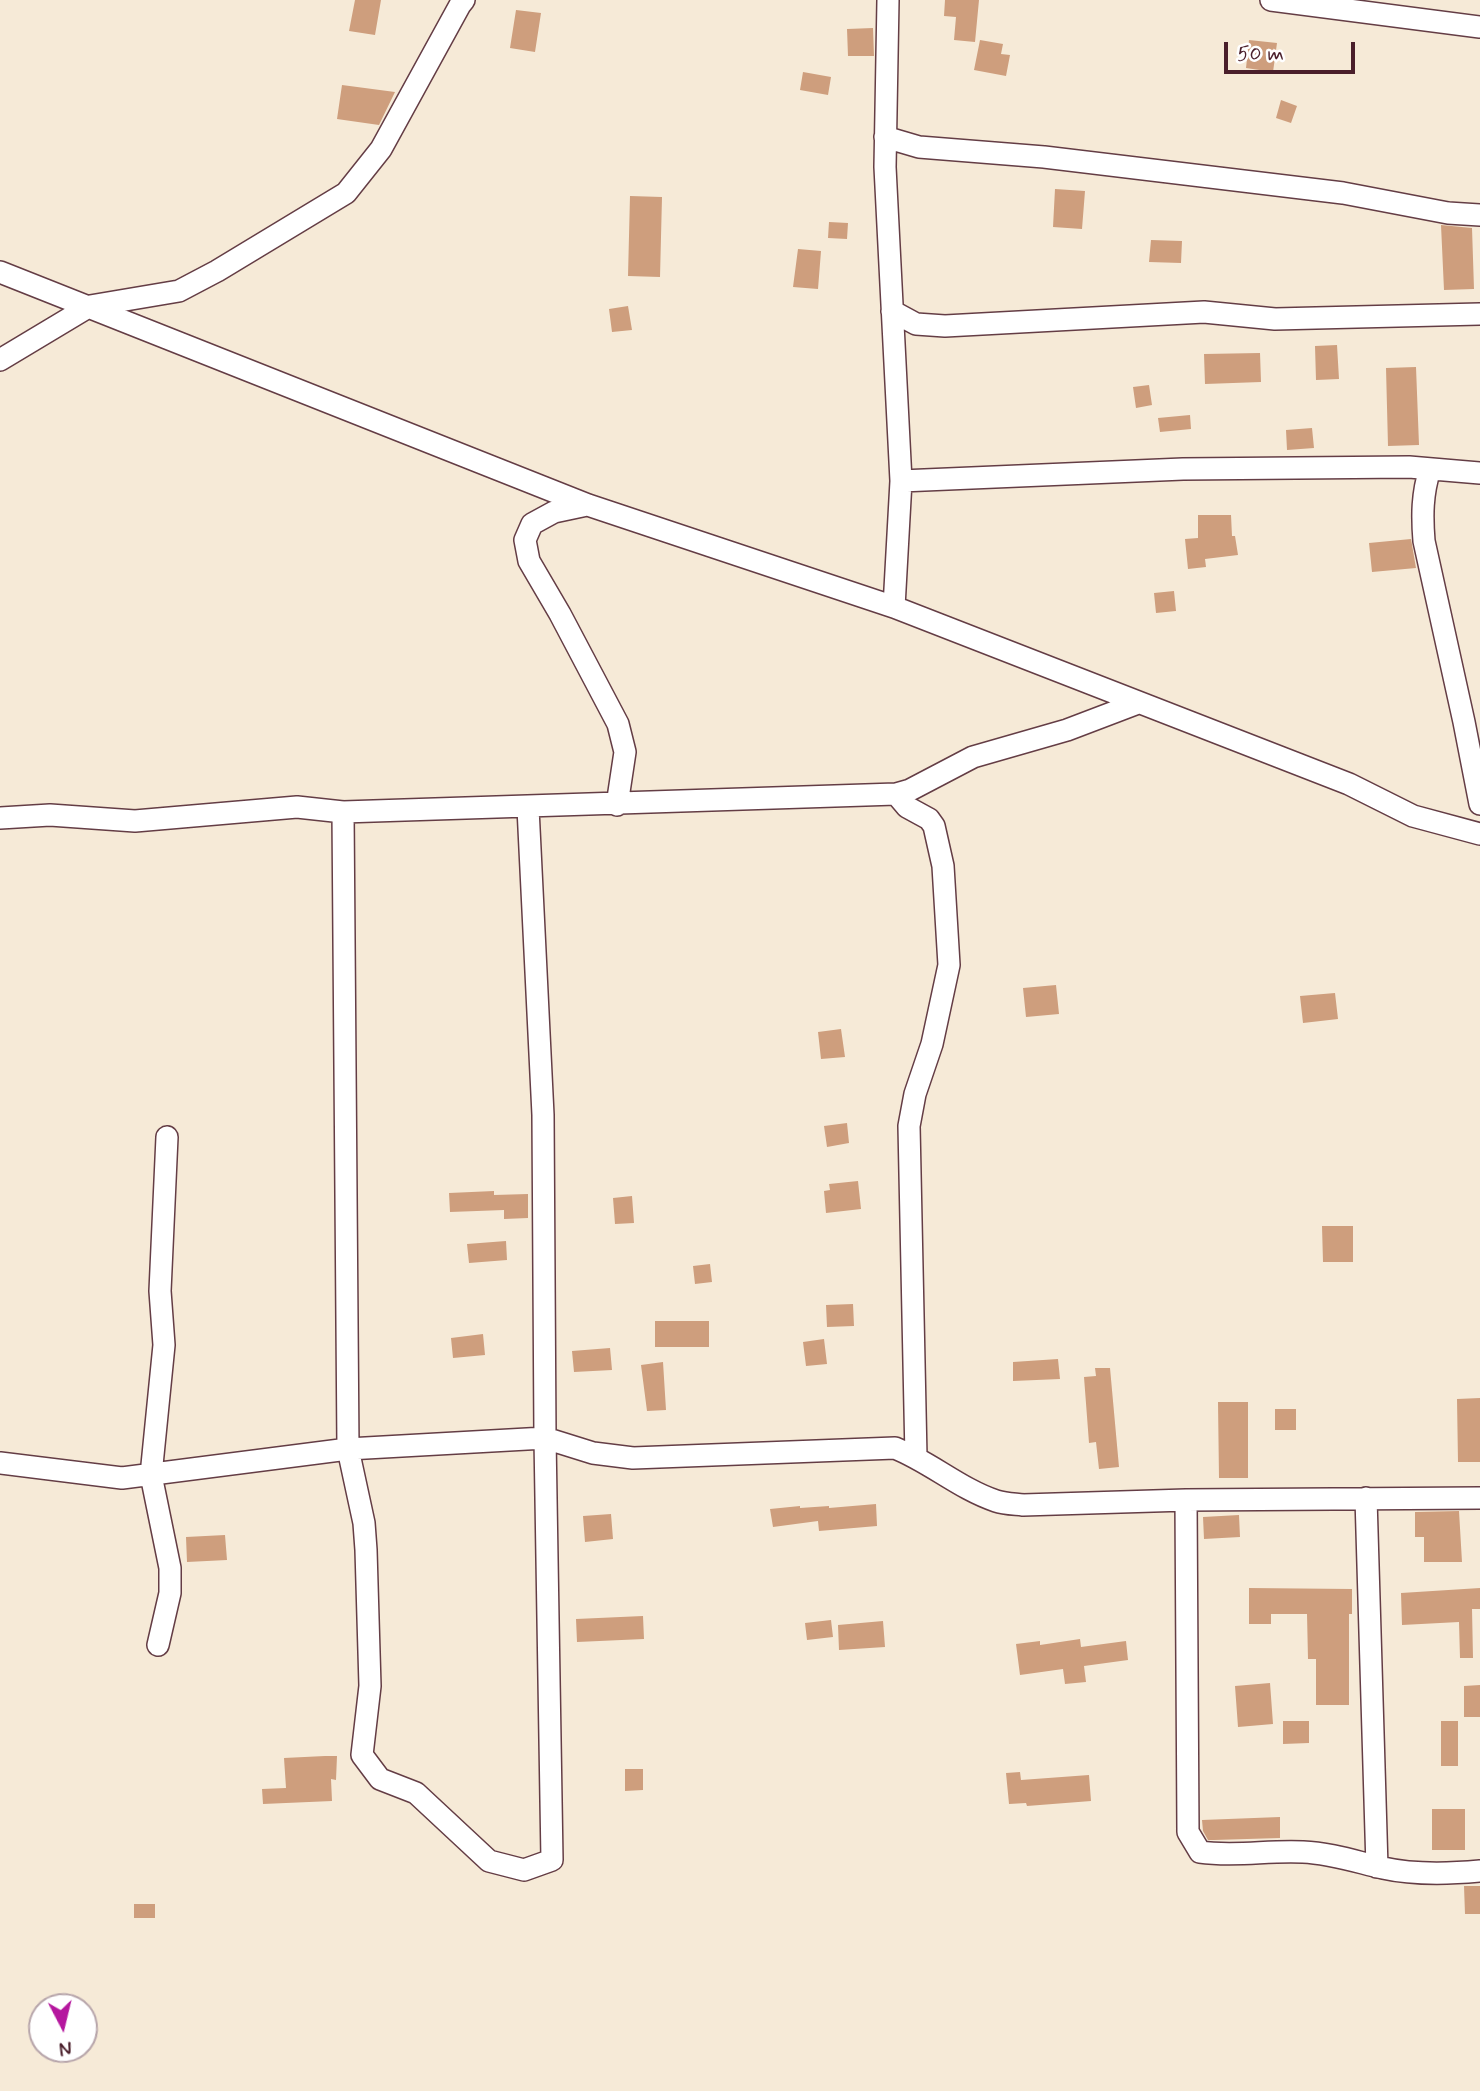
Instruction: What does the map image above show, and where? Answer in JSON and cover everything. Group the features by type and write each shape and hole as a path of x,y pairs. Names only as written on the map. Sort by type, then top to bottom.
{"street":[{"path":"0,360 90,306 178,291 217,271 346,193 380,149 464,0"},
{"path":"888,0 885,173 901,481 894,607"},
{"path":"1271,0 1480,27"},
{"path":"885,137 919,148 1044,157 1343,193 1448,213 1480,215"},
{"path":"885,173 919,148"},
{"path":"0,272 588,505 894,607 1349,784 1413,816 1480,834"},
{"path":"892,311 916,324 945,326 1204,312 1275,319 1480,314"},
{"path":"901,481 1183,469 1430,469 1480,473"},
{"path":"1430,469 1421,512 1424,541 1480,803"},
{"path":"588,505 554,512 532,524 525,540 529,561 618,724 625,752 617,805"},
{"path":"0,818 50,815 135,821 297,807 343,812 528,808 896,794 911,790 973,757 1067,730 1139,703"},
{"path":"896,794 907,807 929,819 934,826 943,866 949,965 932,1044 915,1094 909,1126 916,1457"},
{"path":"343,812 348,1449 364,1523 370,1686 362,1755 380,1779 416,1793 489,1861 524,1870 552,1860 543,1115 528,808"},
{"path":"158,1645 170,1593 170,1568 151,1475 164,1345 160,1291 167,1137"},
{"path":"0,1463 122,1478 348,1449 545,1438 593,1452 633,1458 895,1448 998,1502 1023,1504 1480,1498"},
{"path":"1366,1498 1377,1867"},
{"path":"1186,1500 1188,1832 1200,1853 1222,1855 1305,1852 1377,1867 1443,1874 1480,1871"}],"building":[{"path":"355,0 381,0 375,35 349,31"},
{"path":"945,0 979,0 975,42 954,40 956,17 944,16"},
{"path":"516,10 541,13 535,52 510,48"},
{"path":"873,28 874,56 848,56 847,29"},
{"path":"980,40 1003,44 1001,54 1010,55 1006,76 974,70"},
{"path":"1249,40 1277,43 1273,72 1246,68"},
{"path":"803,72 831,77 828,95 800,90"},
{"path":"342,85 395,92 379,125 337,119"},
{"path":"1281,100 1297,106 1291,123 1276,118"},
{"path":"1055,189 1085,191 1082,229 1053,227"},
{"path":"630,196 662,197 660,277 628,276"},
{"path":"829,222 848,223 847,239 828,238"},
{"path":"1441,225 1472,228 1474,289 1444,290"},
{"path":"1151,240 1182,241 1181,263 1149,262"},
{"path":"798,249 821,251 818,289 793,287"},
{"path":"628,306 632,330 612,332 609,309"},
{"path":"1337,345 1339,379 1316,380 1315,346"},
{"path":"1260,353 1261,382 1205,384 1204,354"},
{"path":"1416,367 1419,445 1388,446 1386,368"},
{"path":"1149,385 1152,405 1136,408 1133,387"},
{"path":"1190,415 1191,429 1160,432 1158,418"},
{"path":"1312,428 1314,448 1287,450 1286,430"},
{"path":"1198,515 1231,515 1232,536 1235,536 1238,555 1205,559 1206,567 1188,569 1185,539 1198,538"},
{"path":"1411,539 1416,568 1372,572 1369,543"},
{"path":"1174,591 1176,611 1156,613 1154,593"},
{"path":"1056,985 1059,1014 1026,1017 1023,988"},
{"path":"1335,993 1338,1019 1303,1023 1300,996"},
{"path":"841,1029 845,1057 821,1059 818,1032"},
{"path":"847,1123 849,1143 827,1147 824,1126"},
{"path":"858,1181 861,1209 826,1213 824,1191 830,1190 829,1184"},
{"path":"494,1191 494,1195 528,1194 528,1218 504,1219 504,1210 450,1212 449,1193"},
{"path":"632,1196 634,1223 615,1224 613,1198"},
{"path":"1322,1226 1353,1226 1353,1262 1323,1262"},
{"path":"506,1241 507,1260 469,1263 467,1244"},
{"path":"710,1264 712,1282 695,1284 693,1266"},
{"path":"853,1304 854,1326 827,1327 826,1305"},
{"path":"655,1321 709,1321 709,1347 655,1347"},
{"path":"483,1334 485,1355 453,1358 451,1338"},
{"path":"824,1339 827,1364 806,1366 803,1342"},
{"path":"610,1348 612,1370 574,1372 572,1351"},
{"path":"1058,1359 1060,1379 1013,1381 1013,1362"},
{"path":"663,1362 666,1410 647,1411 641,1365"},
{"path":"1095,1368 1110,1368 1119,1467 1099,1469 1096,1442 1089,1443 1084,1377 1096,1376"},
{"path":"1480,1398 1480,1462 1458,1462 1457,1399"},
{"path":"1218,1402 1248,1402 1248,1478 1219,1478"},
{"path":"1275,1409 1296,1409 1296,1430 1275,1430"},
{"path":"876,1504 877,1526 819,1531 818,1521 773,1527 770,1509 800,1506 829,1508"},
{"path":"1459,1511 1462,1562 1424,1562 1424,1537 1415,1537 1415,1512"},
{"path":"611,1514 613,1539 585,1542 583,1516"},
{"path":"1239,1515 1240,1537 1204,1539 1203,1517"},
{"path":"225,1535 227,1560 187,1562 186,1537"},
{"path":"1249,1588 1352,1589 1352,1614 1349,1614 1349,1705 1316,1705 1316,1659 1308,1659 1307,1614 1271,1614 1271,1624 1249,1624"},
{"path":"1480,1588 1480,1609 1472,1609 1473,1658 1460,1658 1459,1622 1402,1625 1401,1593"},
{"path":"643,1616 644,1639 577,1642 576,1619"},
{"path":"831,1620 833,1637 807,1640 805,1623"},
{"path":"883,1621 885,1647 839,1650 838,1625"},
{"path":"1080,1639 1081,1647 1126,1641 1128,1660 1084,1666 1086,1682 1065,1684 1063,1669 1020,1675 1016,1644 1040,1641 1040,1645"},
{"path":"1270,1683 1273,1724 1238,1727 1235,1686"},
{"path":"1480,1685 1480,1717 1464,1717 1464,1686"},
{"path":"1283,1721 1309,1721 1309,1743 1283,1744"},
{"path":"1441,1721 1458,1721 1458,1766 1441,1766"},
{"path":"337,1756 336,1780 331,1779 332,1801 263,1804 262,1789 286,1788 284,1758"},
{"path":"625,1769 643,1769 643,1790 625,1791"},
{"path":"1020,1772 1021,1780 1089,1775 1091,1801 1027,1806 1026,1803 1009,1804 1006,1773"},
{"path":"1432,1809 1465,1809 1465,1850 1432,1850"},
{"path":"1280,1817 1280,1838 1208,1840 1203,1831 1202,1820"},
{"path":"1464,1886 1480,1886 1480,1914 1465,1914"},
{"path":"134,1904 155,1904 155,1918 134,1918"}]}
